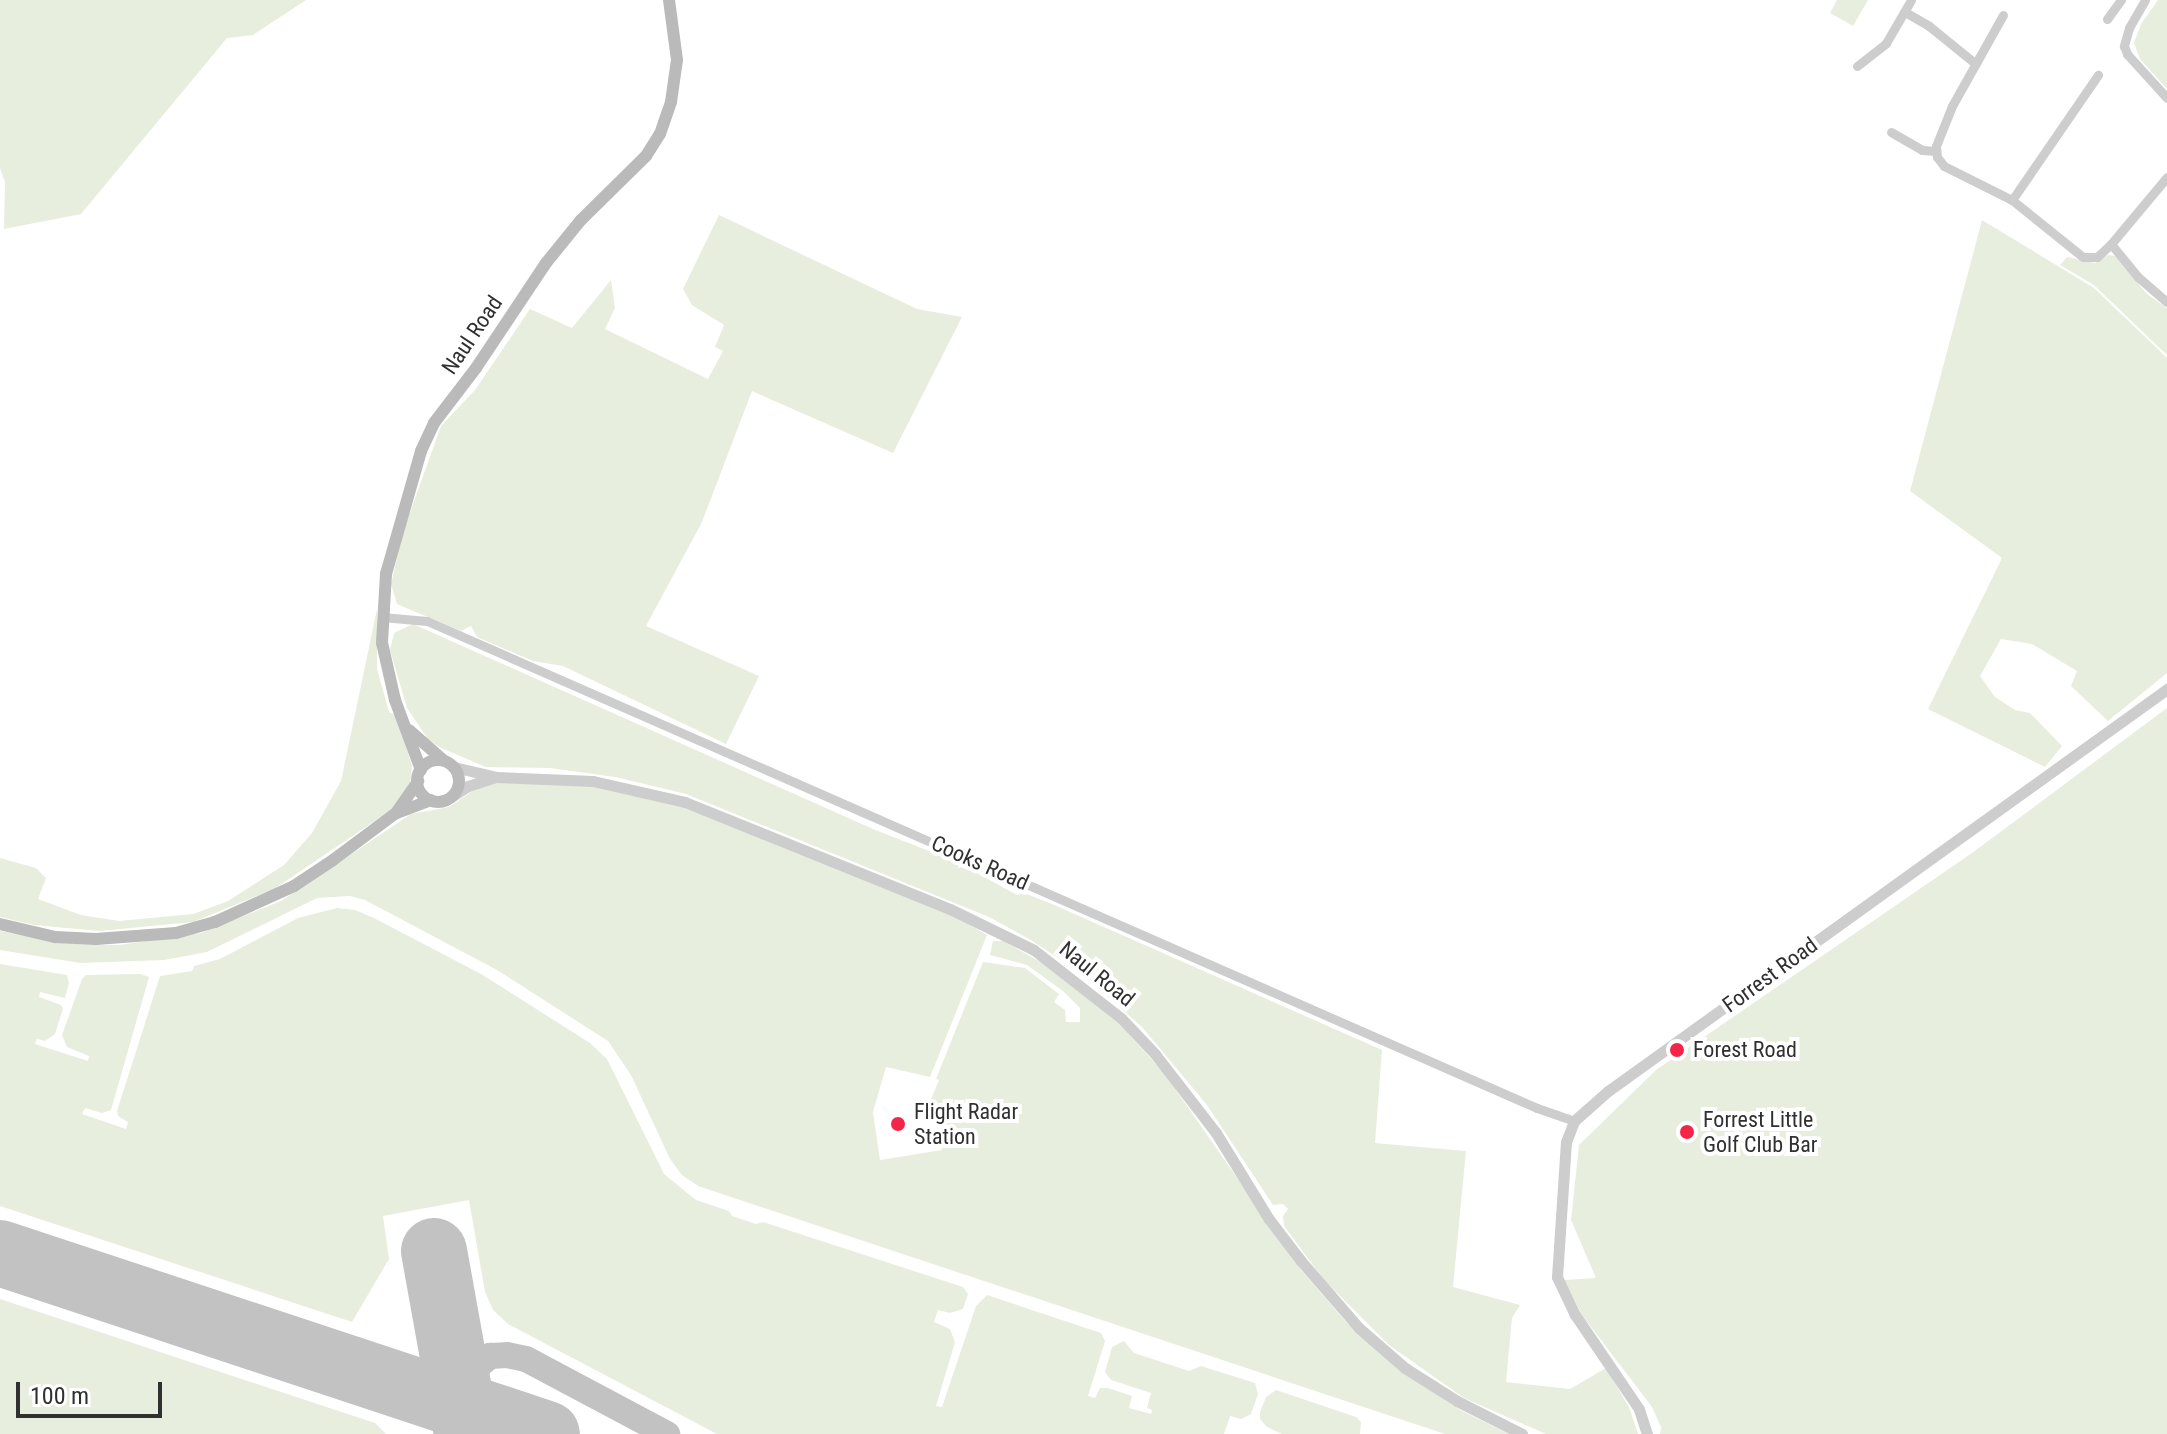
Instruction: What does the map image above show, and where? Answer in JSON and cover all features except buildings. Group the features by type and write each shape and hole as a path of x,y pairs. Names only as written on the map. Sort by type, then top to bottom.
{"main road":[{"name":"Naul Road","path":"419,775 387,671 382,617 392,549 421,451 434,423 546,263 581,220 635,168 660,134 671,102 677,60 669,0"},
{"name":"Naul Road","path":"407,728 448,764"},
{"path":"0,924 55,937 96,939 176,933 215,922 294,886 396,813 431,800 451,797 459,786 448,764 430,762 396,813"},
{"path":"419,775 421,791 431,800"}],"street":[{"path":"1857,66 1886,43 1911,0"},
{"path":"2107,19 2121,0"},
{"path":"2145,0 2129,28 2124,46 2127,54 2167,98"},
{"path":"1905,12 1929,26 1976,64"},
{"path":"1935,151 1952,106 2003,15"},
{"path":"2012,200 2098,75"},
{"path":"1891,132 1922,150 1935,151"},
{"path":"1935,151 1944,166 2012,200 2083,257 2097,257 2111,244 2167,177"},
{"path":"2111,244 2138,277 2167,302"},
{"name":"Cooks Road","path":"382,617 427,621 1537,1108 1574,1121"},
{"name":"Forrest Road","path":"1574,1121 1620,1082 2167,689"},
{"name":"Naul Road","path":"448,764 496,777 593,781 685,802 995,929 1034,950 1121,1018 1155,1054 1216,1133 1269,1219 1359,1328 1405,1368 1444,1393 1522,1434"},
{"name":"Naul Road","path":"451,797 468,786 496,777"},
{"path":"1574,1121 1566,1142 1557,1277 1575,1315 1639,1409 1647,1434"}],"green space":[{"path":"0,0 306,0 253,35 227,38 81,214 4,229 5,182 0,168"},
{"path":"1837,0 1868,0 1853,26 1830,13"},
{"path":"2158,0 2167,0 2167,89 2140,59 2134,43 2141,24"},
{"path":"719,215 917,309 962,317 893,453 752,391 702,522 646,626 759,676 726,744 563,666 533,661 477,637 471,626 461,631 397,604 391,584 404,529 441,426 475,390 530,309 572,328 611,280 615,308 605,329 708,379 723,351 715,347 724,325 692,305 683,289"},
{"path":"1982,220 2094,288 2167,358 2167,673 2108,721 2071,686 2077,671 2032,644 2001,639 1980,676 1995,697 2015,710 2030,713 2062,746 2045,767 1928,709 2002,558 1910,491"},
{"path":"2108,255 2115,256 2147,294 2167,308 2167,355 2094,285 2060,265 2067,257 2095,263"},
{"path":"377,609 377,669 389,712 396,715 412,766 410,785 391,810 274,889 193,922 99,931 34,925 0,917 0,858 36,868 46,878 38,899 81,915 119,921 193,914 228,901 284,865 312,833 341,781"},
{"path":"413,624 873,829 957,862 1017,895 1024,893 1052,904 1382,1050 1375,1143 1466,1151 1453,1287 1520,1305 1512,1318 1506,1382 1570,1389 1606,1368 1629,1407 1638,1434 1546,1434 1464,1398 1389,1345 1324,1280 1284,1226 1283,1216 1288,1209 1283,1204 1273,1205 1207,1105 1142,1027 1080,972 1029,939 989,917 686,794 615,777 550,768 486,767 439,747 428,739 407,708 390,650 394,633"},
{"path":"2167,708 2167,1434 1660,1434 1661,1427 1652,1407 1582,1315 1564,1280 1596,1278 1571,1220 1579,1145 1656,1070 1972,853"},
{"path":"550,781 611,788 679,805 956,917 987,935 930,1077 886,1067 873,1112 880,1160 942,1150 931,1099 939,1080 936,1079 983,962 1025,968 1059,994 1054,1002 1065,1010 1066,1022 1080,1022 1080,1008 1063,991 1027,965 990,955 993,941 1003,941 1055,970 1113,1017 1164,1073 1301,1270 1346,1322 1412,1378 1462,1411 1509,1434 1445,1434 698,1186 682,1175 670,1159 631,1075 608,1041 497,970 365,900 350,896 317,898 207,952 164,960 80,963 0,950 0,931 74,944 119,945 201,933 281,901 411,814 449,807 477,788 496,782"},
{"path":"337,908 355,910 374,918 481,974 590,1043 607,1059 664,1174 696,1200 756,1224 763,1222 963,1287 968,1294 963,1309 950,1313 938,1310 934,1322 950,1329 955,1342 936,1406 942,1407 976,1306 987,1295 1101,1333 1105,1341 1088,1396 1095,1398 1100,1388 1108,1388 1132,1396 1129,1408 1151,1414 1152,1410 1147,1408 1151,1393 1111,1380 1105,1372 1112,1347 1124,1341 1134,1353 1189,1371 1201,1366 1255,1383 1258,1394 1251,1414 1241,1419 1230,1416 1224,1434 717,1434 508,1324 493,1310 485,1292 469,1200 383,1216 389,1259 352,1322 0,1206 0,964 67,975 69,983 65,998 40,992 39,997 61,1005 63,1009 55,1034 45,1041 37,1039 35,1044 88,1061 89,1056 67,1047 62,1035 82,979 86,975 140,974 149,977 111,1110 102,1113 85,1108 82,1114 126,1129 128,1122 118,1116 117,1111 160,976 192,971 194,966 220,959 298,918"},
{"path":"0,1299 375,1423 386,1434 0,1434"},
{"path":"1276,1390 1356,1417 1361,1422 1360,1434 1282,1434 1267,1427 1260,1419 1260,1412 1266,1397"}],"taxiway":[{"path":"461,1398 469,1375 478,1366 490,1356 507,1355 526,1359 667,1434"}],"runway":[{"path":"434,1251 467,1434"},
{"path":"0,1253 547,1434"}],"place":[{"name":"Forest Road","path":"1677,1050"},
{"name":"Flight Radar Station","path":"898,1124"},
{"name":"Forrest Little Golf Club Bar","path":"1687,1132"}]}
